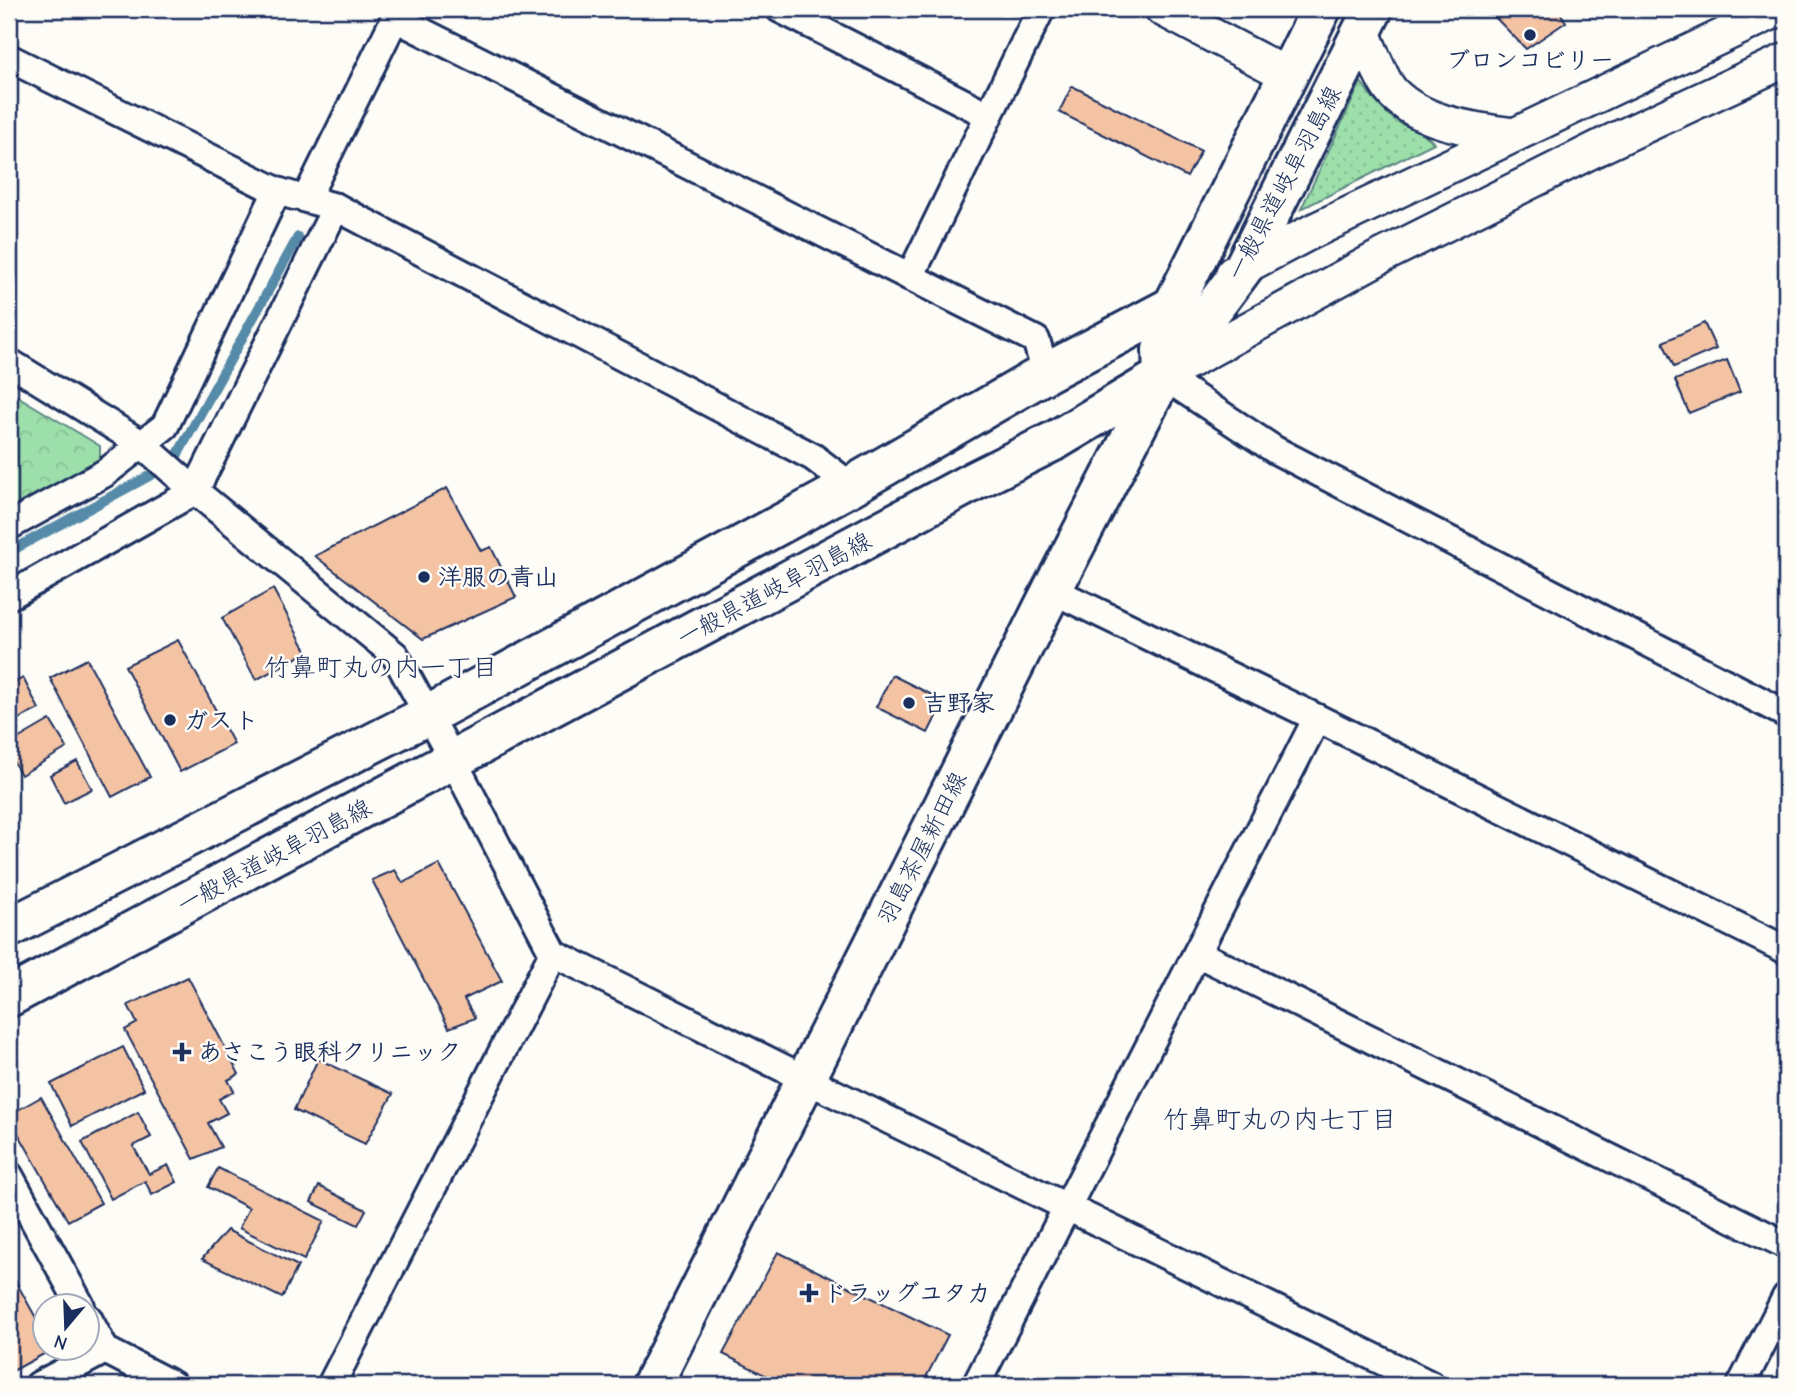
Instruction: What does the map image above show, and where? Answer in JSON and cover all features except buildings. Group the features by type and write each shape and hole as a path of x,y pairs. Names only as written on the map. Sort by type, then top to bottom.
{"main road":[{"name":"一般県道岐阜羽島線","path":"1173,306 1321,9"},
{"name":"一般県道岐阜羽島線","path":"9,998 974,481 1056,440 1163,376 1244,267 1368,19"},
{"name":"羽島茶屋新田線","path":"652,1385 1052,590 1163,376 1162,350 1173,306"},
{"path":"9,928 428,715 851,486 1046,373 1173,306"}],"street":[{"path":"780,9 988,115"},
{"path":"910,277 1041,9"},
{"path":"1162,9 1288,75 1331,93"},
{"path":"1173,306 1311,232 1779,9"},
{"path":"306,199 389,12 1036,340 1046,373"},
{"path":"1368,19 1392,93 1421,113 1461,127 1513,135"},
{"path":"9,58 277,191 336,206 813,457 851,486"},
{"path":"1786,60 1606,144 1380,257 1163,376 1275,450 1786,714"},
{"path":"9,526 149,450 165,426 277,191"},
{"path":"9,596 187,484 336,206"},
{"path":"9,362 149,450 395,655 553,953 1431,1385"},
{"path":"1052,590 1786,950"},
{"path":"976,1385 1317,718"},
{"path":"331,1385 553,953"},
{"path":"1196,953 1786,1245"},
{"path":"9,1175 73,1292"},
{"path":"1741,1385 1786,1297"},
{"path":"102,1343 106,1350 173,1385"},
{"path":"39,1385 106,1350"}],"green space":[{"path":"1361,82 1388,114 1434,143 1301,209"},
{"path":"9,391 100,446 100,468 9,519"}],"waterway":[{"path":"9,552 173,463 298,237"}],"place":[{"name":"ブロンコビリー","path":"1530,35"},
{"name":"洋服の青山","path":"424,577"},
{"name":"吉野家","path":"909,703"},
{"name":"ガスト","path":"170,720"},
{"name":"あさこう眼科クリニック","path":"182,1052"},
{"name":"ドラッグユタカ","path":"809,1293"}],"district":[{"name":"竹鼻町丸の内一丁目","path":"381,668"},
{"name":"竹鼻町丸の内七丁目","path":"1280,1120"}]}
